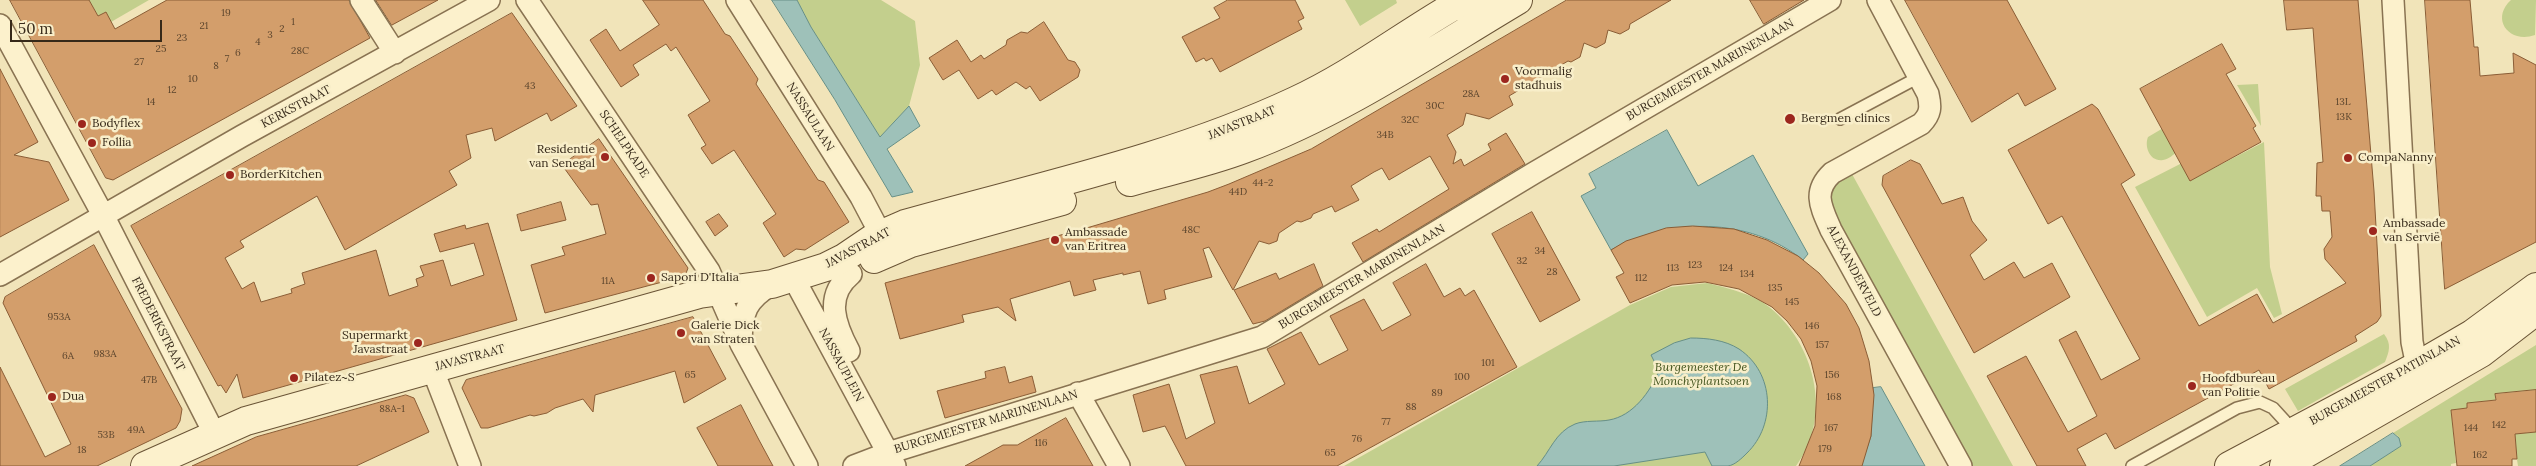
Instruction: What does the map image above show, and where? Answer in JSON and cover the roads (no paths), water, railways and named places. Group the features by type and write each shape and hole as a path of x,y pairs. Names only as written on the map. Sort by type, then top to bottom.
{"street":[{"path":"361,0 395,54"},
{"name":"KERKSTRAAT","path":"103,215 489,0"},
{"name":"SCHELPKADE","path":"527,0 709,271 719,290"},
{"name":"NASSAULAAN","path":"737,0 865,204 881,235"},
{"name":"JAVASTRAAT","path":"145,466 246,420 719,290 782,280 826,267 881,235 905,224 1152,156 1234,128 1297,101 1468,4 1518,0"},
{"name":"BURGEMEESTER MARIJNENLAAN","path":"854,466 891,459 1078,394 1262,336 1830,0"},
{"path":"1878,0 1919,77"},
{"path":"2393,0 2412,342 2423,375"},
{"name":"JAVASTRAAT","path":"851,274 878,257 910,243 1243,150 1304,124 1364,92 1468,4"},
{"name":"FREDERIKSTRAAT","path":"0,25 103,215 214,433"},
{"name":"ALEXANDERVELD","path":"1919,77 1928,94 1931,106 1928,118 1921,124 1832,173 1824,180 1819,194 1830,230 1961,466"},
{"path":"0,275 103,215"},
{"name":"NASSAUPLEIN","path":"851,274 843,281 836,294 834,312 837,329 879,407 891,459"},
{"path":"741,344 742,318 755,294 782,280"},
{"name":"NASSAUPLEIN","path":"782,280 891,459"},
{"name":"BURGEMEESTER PATIJNLAAN","path":"2284,466 2423,375 2472,334 2536,287"},
{"path":"719,290 741,344 807,466"},
{"name":"BURGEMEESTER PATIJNLAAN","path":"2229,466 2294,431 2423,375 2481,353 2536,311"},
{"path":"432,368 470,466"},
{"path":"1078,394 1119,466"}],"lane":[{"path":"1840,119 1919,77"},
{"path":"2132,466 2237,408 2260,402 2273,408 2294,431"}],"water":[{"path":"772,0 797,0 811,27 880,137 909,106 920,126 887,149 913,192 892,197 835,100"},
{"path":"1667,130 1698,186 1753,155 1808,254 1803,260 1782,246 1759,236 1734,229 1709,226 1683,227 1658,232 1634,239 1611,250 1581,196 1596,188 1589,174"},
{"path":"1691,338 1703,338 1728,343 1751,359 1760,371 1765,385 1767,414 1763,428 1756,441 1741,459 1728,466 1712,466 1705,452 1614,466 1537,466 1562,432 1568,428 1579,423 1605,421 1626,414 1646,395 1659,371 1651,355 1674,343"},
{"path":"1881,387 1925,466 1861,466 1871,436 1873,388"},
{"path":"2393,433 2399,438 2401,446 2370,466 2340,466"}],"place":[{"name":"Voormalig stadhuis","path":"1505,79"},
{"name":"Bergmen clinics","path":"1790,119"},
{"name":"Bodyflex","path":"82,124"},
{"name":"Follia","path":"92,143"},
{"name":"Residentie van Senegal","path":"605,157"},
{"name":"CompaNanny","path":"2348,158"},
{"name":"BorderKitchen","path":"230,175"},
{"name":"Ambassade van Servië","path":"2373,231"},
{"name":"Ambassade van Eritrea","path":"1055,240"},
{"name":"Sapori D'Italia","path":"651,278"},
{"name":"Galerie Dick van Straten","path":"681,333"},
{"name":"Supermarkt Javastraat","path":"418,343"},
{"name":"Pilatez~S","path":"294,378"},
{"name":"Hoofdbureau van Politie","path":"2192,386"},
{"name":"Dua","path":"52,397"}],"park label":[{"name":"Burgemeester De Monchyplantsoen","path":"1701,375"}]}
